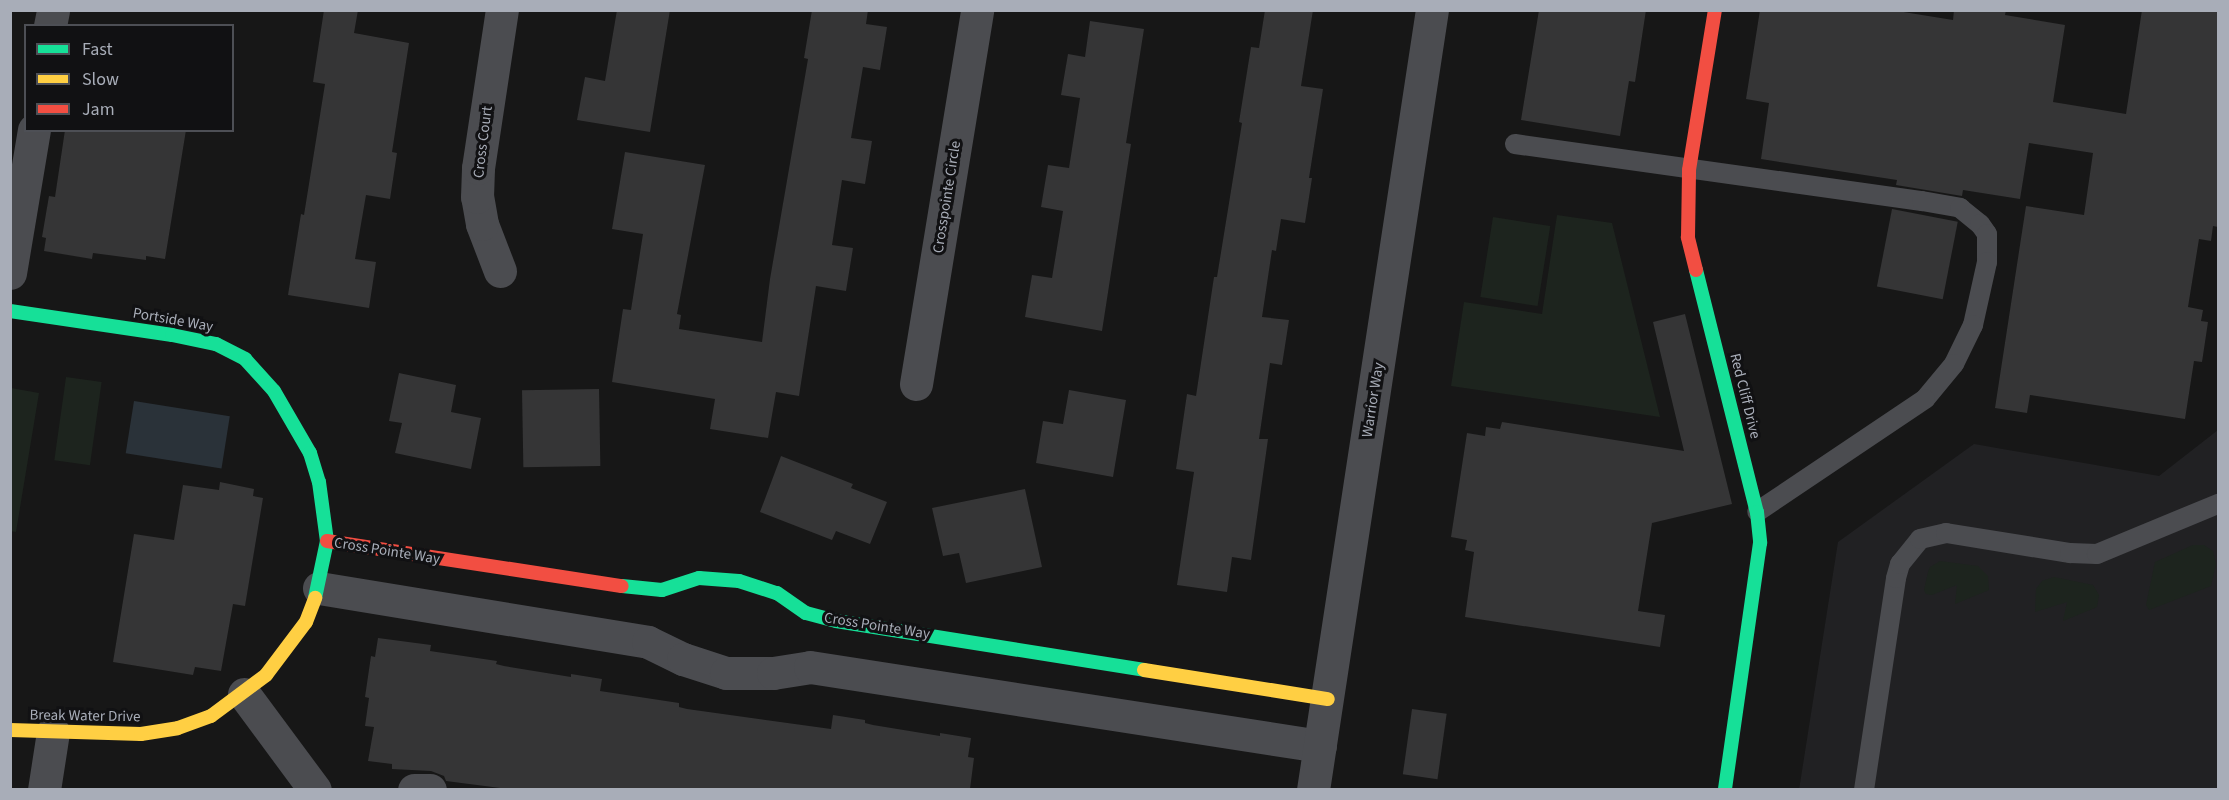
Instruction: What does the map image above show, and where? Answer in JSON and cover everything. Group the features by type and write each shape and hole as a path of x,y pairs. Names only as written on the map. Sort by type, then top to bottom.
{"street":[{"name":"Cross Court","path":"501,271 483,224 477,197 478,168 502,10"},
{"name":"Crosspointe Circle","path":"916,384 977,10"},
{"name":"Warrior Way","path":"1313,789 1432,10"},
{"name":"Red Cliff Drive","path":"1715,10 1689,170 1688,237 1757,512 1760,543 1725,789"},
{"path":"10,273 33,132"},
{"name":"Portside Way","path":"10,311 172,335 216,344 246,359 273,391 310,453 319,482 327,541 322,575"},
{"name":"Cross Pointe Way","path":"327,541 630,588 662,591 699,578 739,581 777,593 806,613 836,621 1328,699"},
{"path":"322,575 648,642 683,659 726,673 773,673 810,667 1320,746"},
{"name":"Break Water Drive","path":"10,730 141,734 178,728 211,716 244,694 266,675 284,654 306,622 322,575"},
{"path":"244,694 315,789"},
{"path":"44,789 53,732"},
{"path":"414,789 430,789"}],"lane":[{"path":"1515,144 1960,208 1980,224 1988,234 1987,262 1973,325 1954,364 1925,399 1757,512"},
{"path":"1864,789 1896,578 1900,564 1920,539 1946,533 2087,555 2097,554 2218,504"}],"shaded area":[{"path":"1557,215 1612,223 1660,417 1451,386 1464,302 1542,314"},
{"path":"1493,217 1550,226 1538,306 1480,297"},
{"path":"66,377 102,382 90,465 54,460"},
{"path":"11,388 39,393 16,532 10,531"},
{"path":"134,401 230,416 222,469 126,453"},
{"path":"2218,430 2218,789 1799,790 1838,542 1974,444 2159,476"},
{"path":"2193,545 2204,545 2213,551 2216,564 2211,586 2149,610 2146,605 2155,562"},
{"path":"1940,561 1978,566 1988,576 1989,590 1955,604 1957,585 1932,595 1926,594 1924,590 1930,567"},
{"path":"2054,577 2093,585 2099,595 2097,607 2063,621 2067,602 2035,612 2036,589 2042,581"}],"building":[{"path":"324,10 358,10 354,33 409,43 392,152 397,153 390,199 366,195 355,259 376,262 369,308 288,295 301,214 304,215 325,84 313,82"},
{"path":"617,10 670,10 650,132 577,120 585,77 605,81"},
{"path":"812,10 868,10 866,24 887,27 880,70 863,67 851,138 872,141 865,184 842,180 832,245 853,248 846,291 816,286 799,396 776,392 768,438 710,429 715,399 612,382 623,309 631,310 643,234 612,229 625,152 705,165 677,314 681,315 679,329 762,342 770,279 808,59 804,58"},
{"path":"1265,10 1313,10 1301,86 1323,89 1309,178 1312,178 1305,223 1281,219 1276,251 1272,250 1262,317 1289,320 1282,365 1270,363 1259,439 1268,439 1251,560 1232,557 1227,592 1177,585 1194,472 1176,469 1187,394 1196,396 1214,277 1217,277 1242,123 1239,122 1251,47 1259,48"},
{"path":"1539,10 1646,10 1635,82 1629,81 1620,136 1521,120"},
{"path":"1760,10 1891,10 1953,20 1954,10 2006,10 2005,15 2065,25 2053,102 2126,114 2142,10 2218,10 2218,227 2213,226 2211,241 2199,239 2188,307 2203,310 2201,321 2208,322 2202,362 2194,361 2185,419 2030,395 2027,413 1995,408 2026,206 2084,215 2093,153 2029,143 2020,199 1963,190 1962,196 1896,185 1897,180 1761,159 1769,103 1746,99"},
{"path":"1090,21 1144,29 1126,143 1131,144 1102,331 1025,317 1032,275 1052,278 1063,211 1041,207 1048,165 1069,168 1080,98 1061,95 1068,54 1085,57"},
{"path":"65,132 186,132 165,259 146,256 146,260 93,253 92,259 44,251 46,238 42,237 49,196 55,197"},
{"path":"1892,209 1958,222 1943,299 1877,287"},
{"path":"1685,314 1732,504 1652,523 1638,611 1665,615 1660,647 1465,617 1474,552 1465,550 1467,540 1451,537 1467,433 1485,436 1486,427 1500,429 1502,422 1684,451 1653,322"},
{"path":"399,373 456,385 451,412 481,418 471,469 395,453 402,423 389,421"},
{"path":"599,389 600,466 523,467 522,390"},
{"path":"1069,390 1126,400 1113,477 1036,463 1043,421 1063,424"},
{"path":"781,456 853,484 851,488 887,502 870,544 836,531 832,540 760,512"},
{"path":"220,482 254,489 253,496 263,498 245,606 233,604 221,671 195,667 193,675 113,662 134,534 174,540 183,485 219,490"},
{"path":"1025,489 1042,567 966,583 959,553 943,556 932,508"},
{"path":"378,638 431,645 430,651 497,661 496,664 504,666 571,677 571,674 602,679 600,691 679,703 679,707 687,709 831,729 833,715 865,720 865,723 873,725 940,736 940,733 971,738 968,757 974,758 970,789 508,789 446,781 444,776 431,771 392,769 392,764 368,761 374,727 365,726 369,698 365,697 371,656 375,657"},
{"path":"1412,709 1447,714 1437,779 1403,774"}],"traffic: fast":[{"path":"1696,270 1757,512 1760,543 1725,790"},
{"path":"10,311 172,335 216,344 245,359 274,391 310,453 319,482 327,541 315,598"},
{"path":"622,586 662,590 699,578 739,581 777,593 806,613 836,621 1144,670"}],"traffic: slow":[{"path":"10,730 141,734 178,728 211,716 266,675 306,622 315,598"},
{"path":"1144,670 1328,699"}],"traffic: jam":[{"path":"1696,270 1688,237 1689,170 1715,10"},
{"path":"327,541 622,586"}]}
